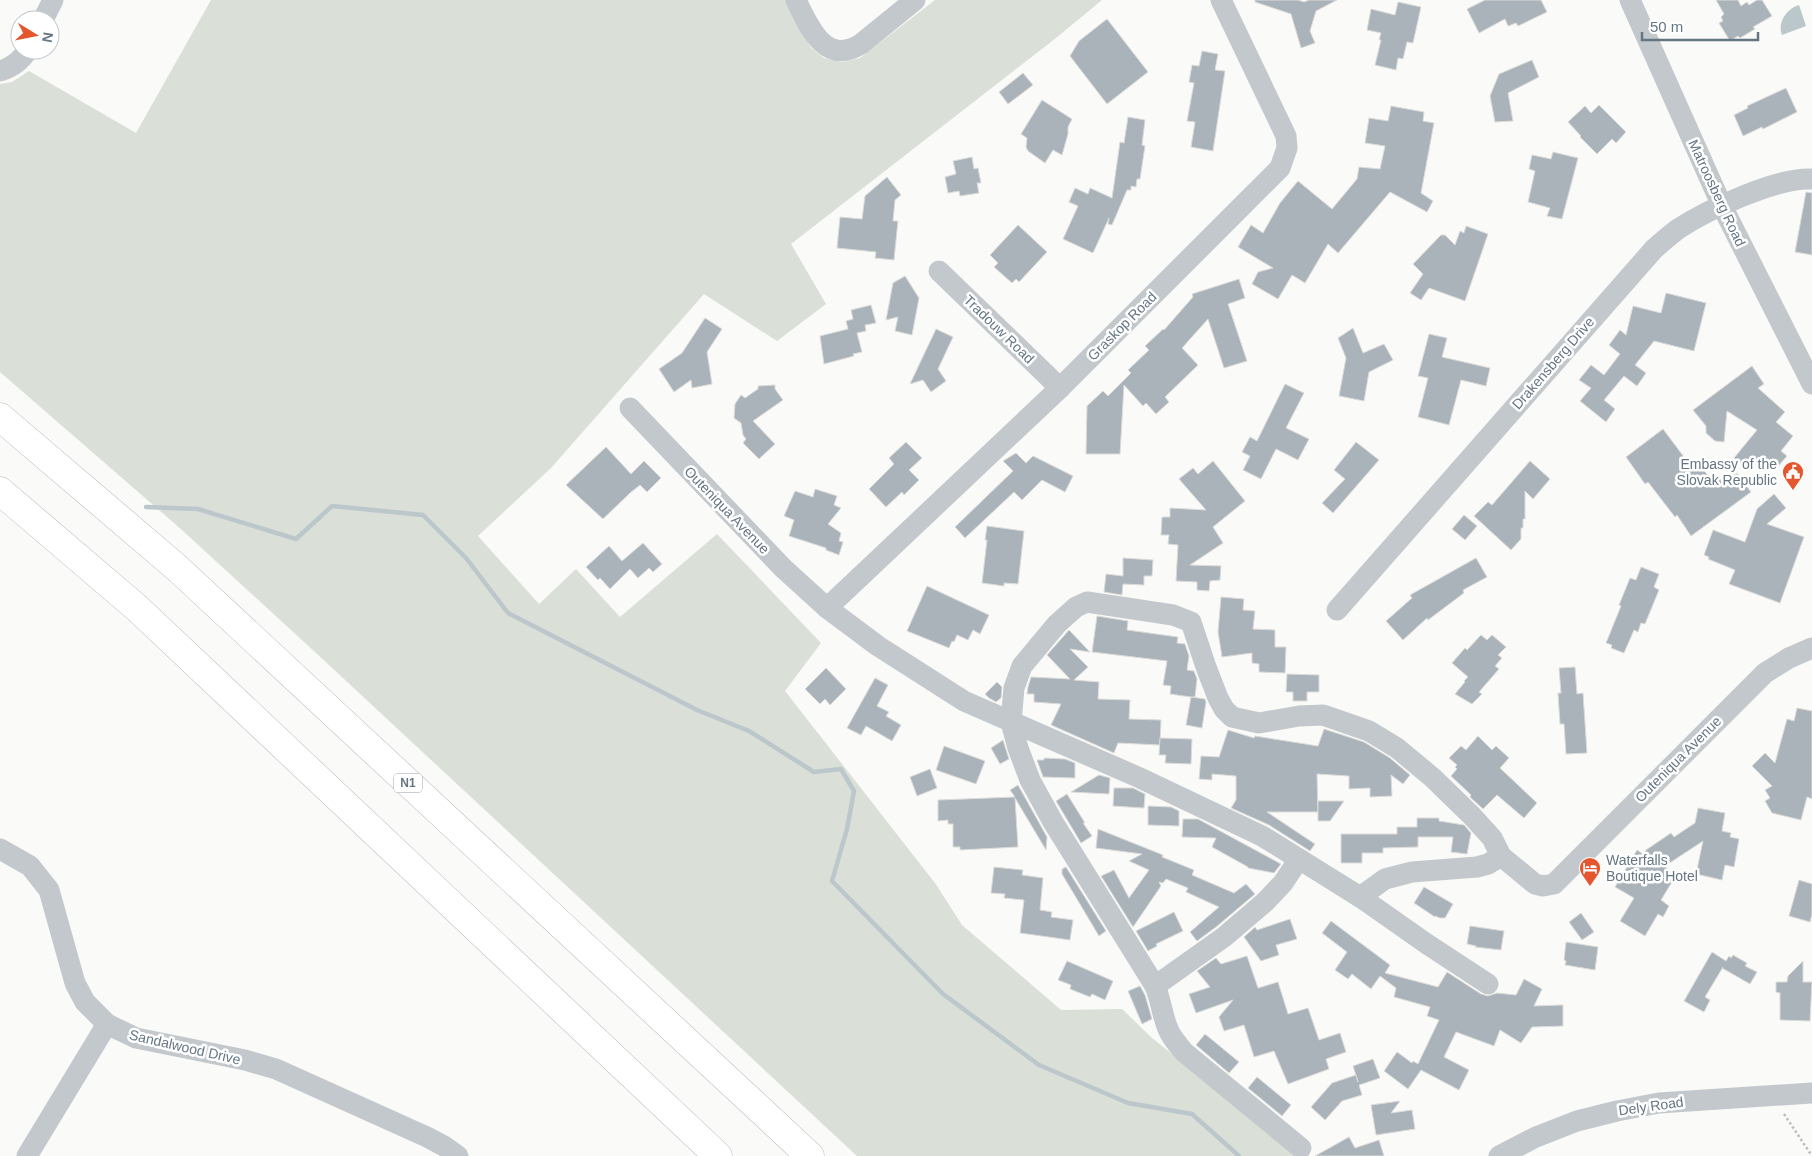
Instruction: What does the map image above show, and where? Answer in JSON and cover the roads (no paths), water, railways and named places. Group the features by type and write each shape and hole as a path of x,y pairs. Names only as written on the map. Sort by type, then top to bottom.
{"highway":[{"name":"N1","path":"0,417 176,567 810,1156"},
{"path":"0,491 137,608 718,1156"}],"street":[{"path":"796,0 814,34 822,44 831,49 841,51 851,50 861,44 915,0"},
{"name":"Graskop Road","path":"827,608 1060,388 1276,173 1284,161 1288,148 1286,136 1221,0"},
{"name":"Matroosberg Road","path":"1630,0 1722,206 1812,384"},
{"path":"0,71 10,68 20,60"},
{"name":"Drakensberg Drive","path":"1337,610 1654,249 1678,230 1722,206 1786,181 1812,179"},
{"name":"Tradouw Road","path":"939,272 1060,388"},
{"name":"Outeniqua Avenue","path":"630,408 783,568 827,608 878,646 964,701 1207,808 1262,836 1360,897 1488,984"},
{"path":"1301,1148 1184,1052 1168,1031 1161,1001 1155,986 1048,813 1030,780 1011,722 1014,688 1022,666 1057,624 1081,604 1095,602 1180,617 1191,622 1218,698 1224,709 1232,717 1260,723 1299,716 1323,716 1369,731 1398,748 1433,778 1477,821 1492,838 1502,856 1477,867 1412,872 1385,879 1360,897"},
{"name":"Outeniqua Avenue","path":"1502,856 1535,884 1543,886 1554,884 1765,673 1789,658 1812,648"},
{"name":"Sandalwood Drive","path":"0,849 30,866 49,890 75,983 85,1002 108,1024 136,1038 245,1060 276,1070 446,1153"},
{"path":"1155,986 1224,937 1265,902 1283,883 1299,859"},
{"path":"27,1156 108,1024"},
{"name":"Dely Road","path":"1500,1156 1536,1137 1577,1121 1616,1111 1659,1103 1812,1093"}],"waterway":[{"path":"146,507 198,509 296,539 332,506 423,515 466,558 508,613 697,710 749,731 814,772 841,769 854,791 847,829 832,881 943,994 1039,1065 1128,1103 1192,1114 1239,1156"}],"place":[{"name":"Embassy of the Slovak Republic","path":"1793,491"},
{"name":"Waterfalls Boutique Hotel","path":"1590,887"}]}
